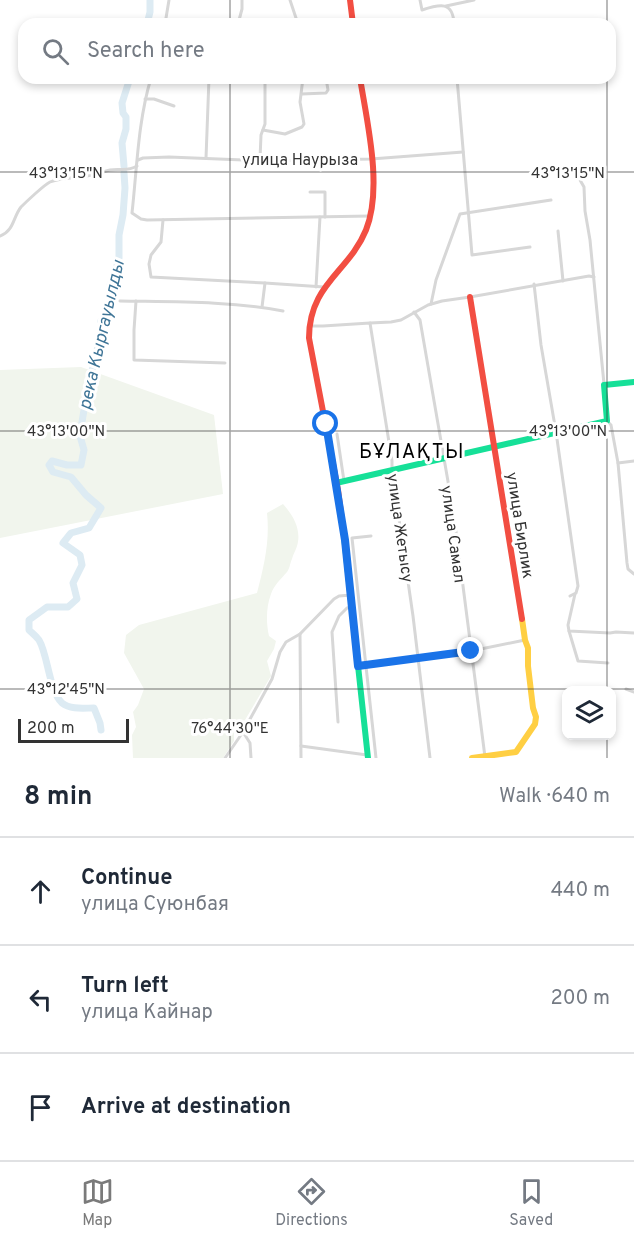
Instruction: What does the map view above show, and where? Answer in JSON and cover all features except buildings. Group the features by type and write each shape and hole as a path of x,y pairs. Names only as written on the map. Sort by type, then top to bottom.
{"street":[{"path":"166,18 169,0"},
{"path":"240,18 242,0"},
{"path":"291,0 296,18"},
{"path":"350,0 352,18"},
{"path":"420,0 422,10 474,0"},
{"path":"446,6 450,8 453,18"},
{"path":"149,84 145,99 132,213 136,216 144,220 370,216"},
{"path":"206,158 209,84"},
{"path":"260,160 261,135 265,124 265,84"},
{"path":"263,130 285,134 303,127 300,102 303,84"},
{"path":"302,94 326,93 327,84"},
{"path":"301,746 368,757 345,540 309,338 310,317 317,298 360,240 367,228 370,216 373,189 371,159 361,84"},
{"path":"457,84 472,255 530,247"},
{"path":"145,99 162,101 174,106"},
{"name":"улица Наурыза","path":"138,160 169,157 260,160 371,159 463,152"},
{"path":"0,236 11,228 22,206 50,183 108,170 128,170 137,166"},
{"path":"580,166 594,277 607,421 611,425 618,463 628,569 634,574"},
{"path":"310,192 325,192 325,216"},
{"path":"430,304 436,280 460,214 551,200"},
{"path":"316,287 320,217"},
{"path":"164,220 161,242 151,255 149,264 151,277 324,287"},
{"path":"558,231 562,280"},
{"path":"309,326 391,322 401,320 430,304 441,301 562,280 594,277"},
{"path":"262,307 265,282"},
{"path":"534,285 578,586 569,631 578,661 608,663"},
{"name":"улица Бирлик","path":"470,297 528,648 528,666 536,717 535,724 516,752 485,757"},
{"path":"120,301 262,307 283,311"},
{"path":"136,301 134,360 225,363"},
{"name":"улица Самал","path":"414,312 420,320 454,516 485,757"},
{"name":"улица Жетысу","path":"370,323 392,461 430,758"},
{"path":"604,385 634,381"},
{"path":"336,483 607,421"},
{"path":"337,434 344,481"},
{"path":"618,463 634,461"},
{"path":"371,536 352,538 376,758"},
{"path":"570,596 576,593"},
{"path":"225,758 243,732 272,679 280,652 286,642 300,634 334,599 351,595"},
{"path":"338,722 332,632 339,616 347,608 352,607"},
{"path":"569,631 634,633"},
{"path":"300,634 301,758"},
{"path":"358,666 471,651 525,640"},
{"path":"626,689 634,692"},
{"path":"243,732 250,743 250,758"},
{"path":"472,758 485,757"}],"shaded area":[{"path":"81,367 214,415 223,494 0,538 0,370"},
{"path":"283,504 296,523 298,540 289,569 274,588 268,604 269,636 276,641 267,661 271,676 245,720 234,729 234,741 223,758 133,758 132,735 136,727 133,712 144,689 124,653 126,635 139,625 257,593 267,543 267,513"}],"waterway":[{"name":"река Кыргауылды","path":"148,18 150,0"},
{"name":"река Кыргауылды","path":"124,166 122,143 126,129 126,117 122,103 128,84"},
{"name":"река Кыргауылды","path":"101,730 94,708 69,707 58,697 51,682 39,640 29,630 29,620 47,607 68,607 77,599 73,583 82,565 80,555 63,543 71,533 89,528 101,508 71,477 53,472 49,465 52,461 67,465 81,465 84,450 80,436 87,392 98,346 104,332 101,321 108,314 112,300 110,285 119,258 119,235 125,188 124,173"}],"traffic: fast":[{"path":"336,483 607,421 604,385 634,382"},
{"path":"344,536 368,758"}],"traffic: slow":[{"path":"472,758 516,752 535,724 528,648 522,619"}],"traffic: jam":[{"path":"350,0 352,18"},
{"path":"344,536 338,490 309,338 316,304 323,291 359,244 371,213 372,155 361,84"},
{"path":"470,297 522,619"}],"district":[{"name":"БҰЛАҚТЫ","path":"412,451"}],"route":[{"path":"326,424 345,540 358,666 471,651"}]}
